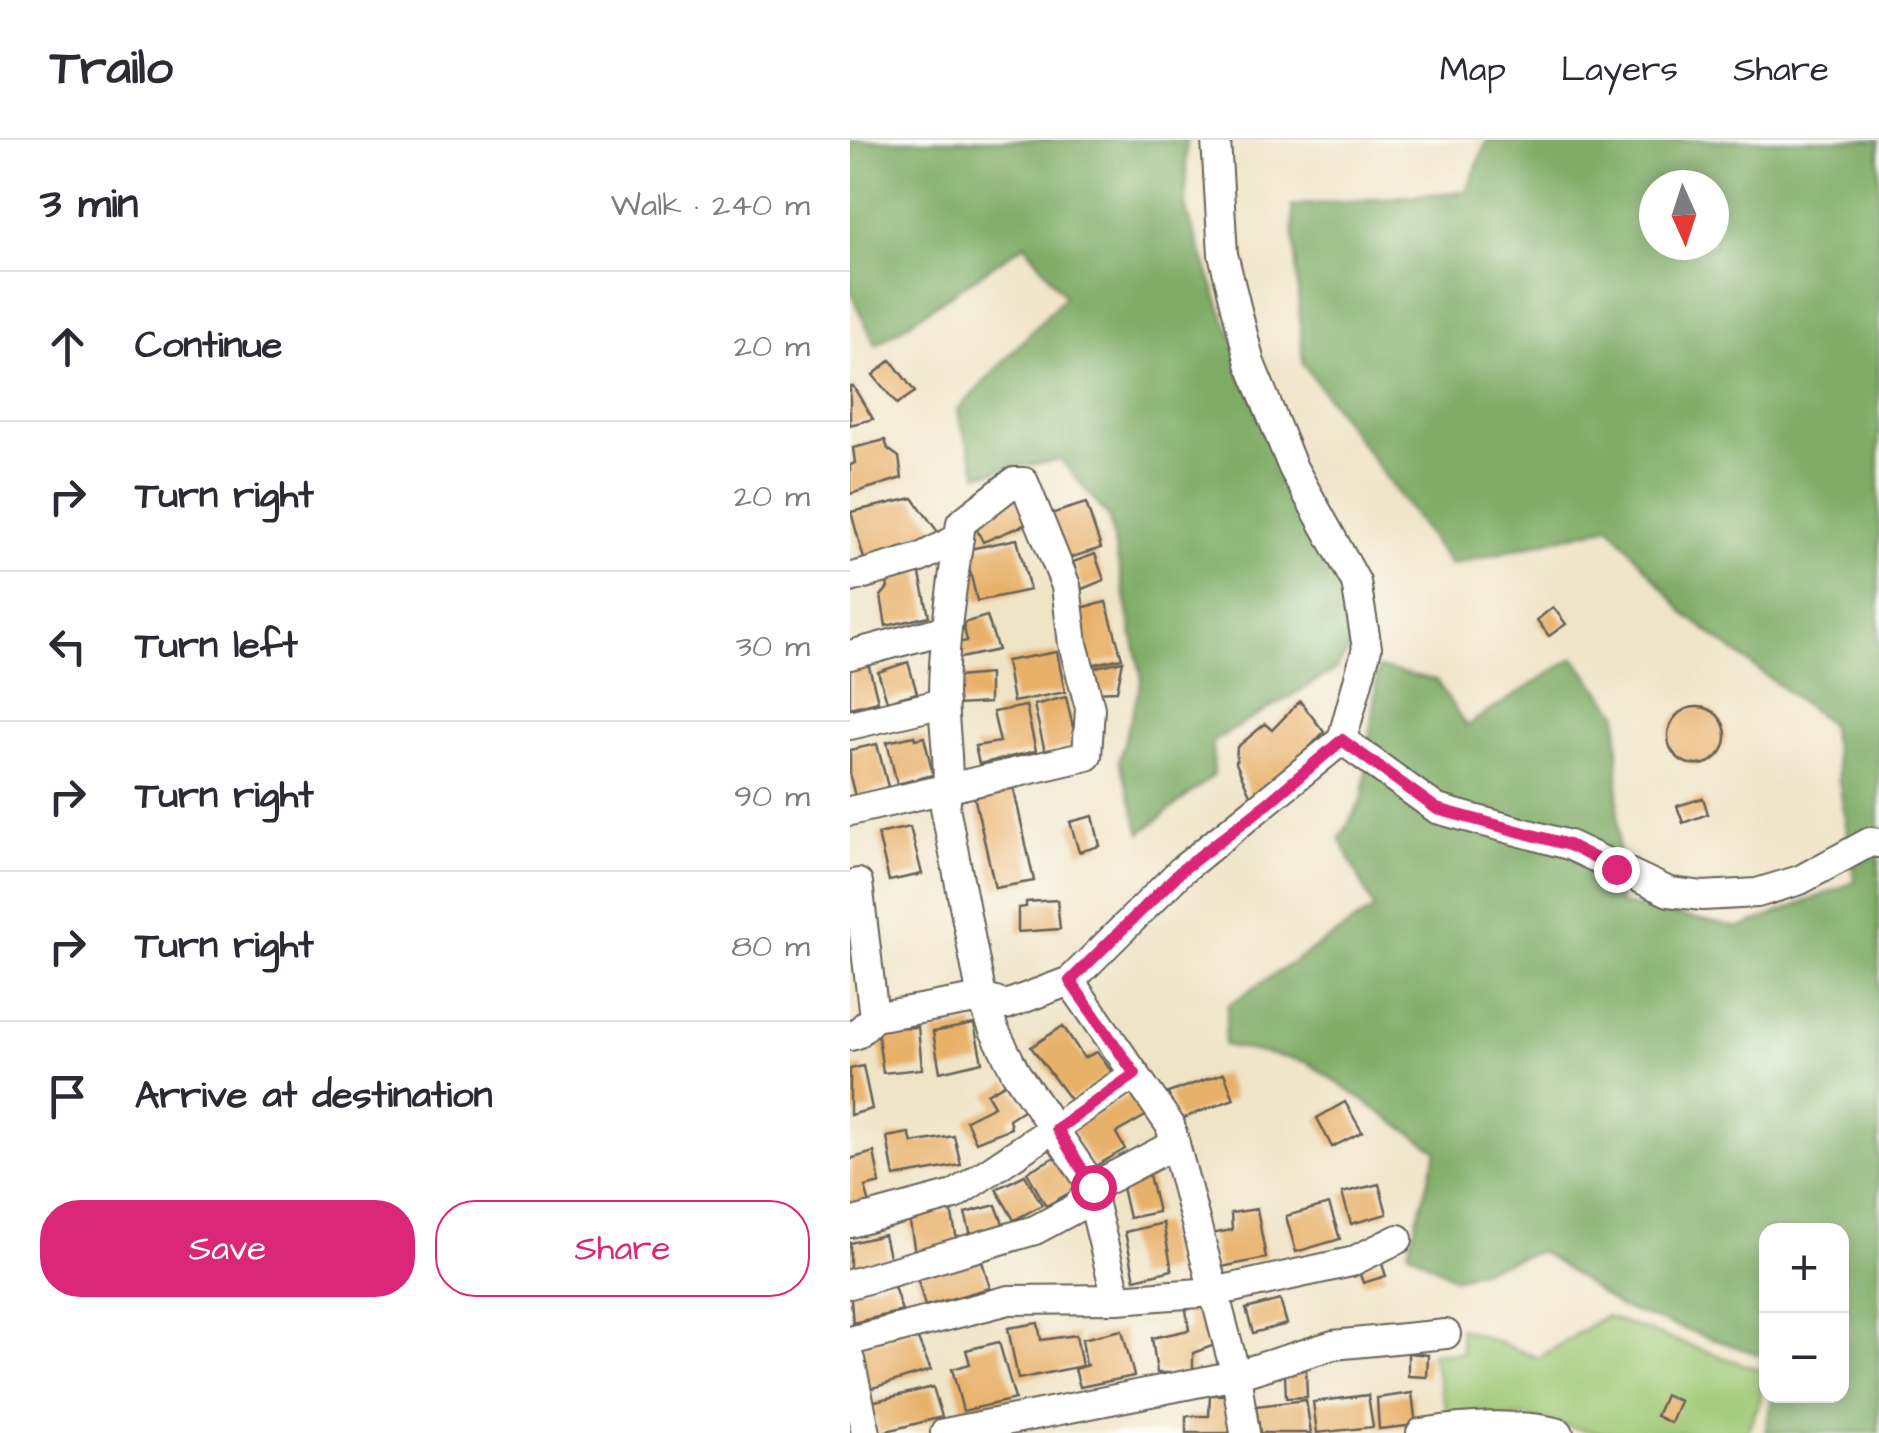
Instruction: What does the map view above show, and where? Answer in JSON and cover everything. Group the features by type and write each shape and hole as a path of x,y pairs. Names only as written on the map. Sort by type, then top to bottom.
{"street":[{"path":"850,1036 874,1017 982,998 1006,1005 1070,981 1182,870 1342,740 1366,648 1356,582 1293,468 1250,363 1223,254 1216,140"},
{"path":"850,811 949,786 1088,756 1090,708 1074,644 1066,586 1024,482 1014,482 961,523 944,630 949,786 945,807 982,998 1016,1073 1093,1187 1117,1300"},
{"path":"850,578 920,558 959,538"},
{"path":"850,655 944,630"},
{"path":"850,725 944,703"},
{"path":"1342,740 1437,809 1569,845 1669,892 1704,896 1757,894 1800,880 1870,842 1879,843"},
{"path":"850,885 858,883 874,1017"},
{"path":"1070,981 1170,1125 1236,1375 1245,1433"},
{"path":"850,1222 954,1195 1135,1074"},
{"path":"850,1284 1035,1230 1076,1208 1093,1187 1175,1144"},
{"path":"850,1341 1009,1300 1117,1300 1214,1292 1351,1262 1398,1238"},
{"path":"945,1433 1007,1427 1236,1375 1333,1344 1446,1334"},
{"path":"850,1360 866,1433"},
{"path":"1420,1433 1448,1428 1528,1426 1559,1433"}],"green space":[{"path":"850,140 1186,140 1186,210 1224,317 1341,589 1351,648 1335,670 1212,742 1214,775 1141,833 1119,760 1142,679 1109,518 1061,460 978,474 957,411 1065,296 1025,244 876,345 850,292"},
{"path":"1487,140 1879,140 1879,1433 1765,1433 1771,1403 1849,1403 1849,1223 1759,1223 1759,1355 1619,1307 1540,1251 1455,1278 1408,1251 1437,1151 1307,1062 1224,1045 1228,1005 1374,909 1340,838 1363,798 1378,668 1436,680 1466,726 1574,658 1618,713 1618,903 1740,928 1855,882 1830,724 1686,615 1610,526 1450,565 1303,364 1292,206 1467,191"},
{"path":"1605,1316 1759,1370 1759,1403 1747,1433 1598,1433 1522,1416 1450,1422 1431,1353 1462,1353 1460,1328 1539,1358"}],"building":[{"path":"891,360 915,392 897,404 873,375"},
{"path":"853,386 873,419 850,425"},
{"path":"885,440 888,449 899,457 902,478 850,494 853,448"},
{"path":"1013,490 1029,523 983,542 972,520"},
{"path":"913,498 938,532 925,543 864,559 851,512"},
{"path":"1086,503 1101,548 1060,561 1044,516"},
{"path":"1017,539 1030,590 977,601 965,550"},
{"path":"1095,554 1104,580 1082,589 1073,562"},
{"path":"919,570 929,616 886,626 881,596 888,588 886,578"},
{"path":"1106,602 1122,658 1086,666 1076,609"},
{"path":"1553,607 1566,624 1549,636 1537,620"},
{"path":"987,616 998,650 951,660 949,645 967,641 963,623"},
{"path":"1057,652 1065,692 1013,702 1006,661"},
{"path":"866,655 878,701 850,708 850,658"},
{"path":"1123,661 1117,691 1092,692 1087,669"},
{"path":"908,662 917,693 887,701 878,672"},
{"path":"989,674 989,703 958,705 957,677"},
{"path":"1066,697 1077,745 1045,752 1034,705"},
{"path":"1300,701 1324,732 1261,798 1251,797 1236,763 1237,747 1265,724 1272,730"},
{"path":"1026,706 1036,751 979,764 975,746 1000,742 993,712"},
{"path":"1697,707 1717,716 1726,736 1717,756 1697,765 1677,756 1668,736 1677,716"},
{"path":"924,737 933,775 897,784 887,742"},
{"path":"877,744 888,787 855,797 850,750"},
{"path":"1012,781 1034,881 995,888 973,791"},
{"path":"1703,798 1708,814 1683,823 1677,806"},
{"path":"1093,816 1100,846 1079,852 1070,822"},
{"path":"910,827 922,874 889,881 878,834"},
{"path":"1057,900 1060,929 1018,932 1018,908 1026,907 1026,902"},
{"path":"974,1024 982,1062 940,1072 933,1032"},
{"path":"1063,1026 1084,1058 1097,1052 1112,1072 1071,1101 1031,1047"},
{"path":"918,1027 922,1069 883,1073 877,1028"},
{"path":"863,1066 872,1109 850,1115 850,1069"},
{"path":"1224,1073 1234,1099 1178,1120 1168,1093"},
{"path":"1008,1082 1026,1108 1009,1119 1011,1128 976,1142 966,1120 994,1106 987,1094"},
{"path":"1135,1092 1147,1115 1116,1133 1125,1149 1094,1167 1071,1128"},
{"path":"1345,1102 1362,1132 1332,1147 1317,1118"},
{"path":"909,1133 912,1143 954,1136 961,1165 894,1177 887,1137"},
{"path":"874,1152 880,1183 865,1187 870,1204 850,1210 850,1159"},
{"path":"1059,1155 1078,1188 1046,1206 1027,1172"},
{"path":"1025,1175 1042,1205 1014,1220 996,1189"},
{"path":"1149,1175 1158,1212 1129,1218 1121,1183"},
{"path":"1379,1184 1387,1214 1351,1224 1342,1193"},
{"path":"1329,1204 1340,1239 1296,1252 1286,1216"},
{"path":"996,1205 1005,1229 972,1239 965,1213"},
{"path":"1257,1209 1266,1258 1217,1268 1211,1234 1232,1230 1231,1213"},
{"path":"951,1210 958,1245 915,1253 909,1217"},
{"path":"1163,1223 1172,1270 1135,1279 1125,1232"},
{"path":"884,1235 891,1265 850,1276 850,1243"},
{"path":"979,1251 990,1288 925,1306 915,1269"},
{"path":"1381,1261 1386,1276 1363,1283 1358,1268"},
{"path":"892,1280 902,1311 853,1323 850,1289"},
{"path":"1280,1300 1287,1324 1253,1333 1246,1309"},
{"path":"1205,1303 1215,1345 1193,1353 1193,1373 1157,1373 1152,1338 1189,1330 1186,1310"},
{"path":"1038,1323 1041,1340 1076,1335 1082,1366 1018,1379 1008,1328"},
{"path":"914,1330 931,1370 866,1390 853,1348"},
{"path":"1122,1330 1134,1376 1080,1387 1075,1369 1089,1365 1082,1339"},
{"path":"999,1342 1015,1399 963,1411 952,1369 970,1364 966,1350"},
{"path":"1408,1353 1428,1355 1427,1377 1408,1376"},
{"path":"1306,1369 1307,1397 1286,1398 1285,1375"},
{"path":"933,1387 942,1417 879,1433 871,1402"},
{"path":"1412,1393 1416,1425 1379,1429 1377,1398"},
{"path":"1210,1395 1233,1395 1236,1433 1186,1433 1186,1416 1209,1416"},
{"path":"1368,1395 1373,1427 1317,1433 1313,1402"},
{"path":"1665,1395 1680,1401 1671,1423 1656,1416"},
{"path":"1306,1400 1311,1433 1260,1433 1256,1406"}],"route":[{"path":"1093,1187 1057,1129 1135,1074 1070,981 1182,870 1342,740 1437,809 1569,845 1616,869"}]}
